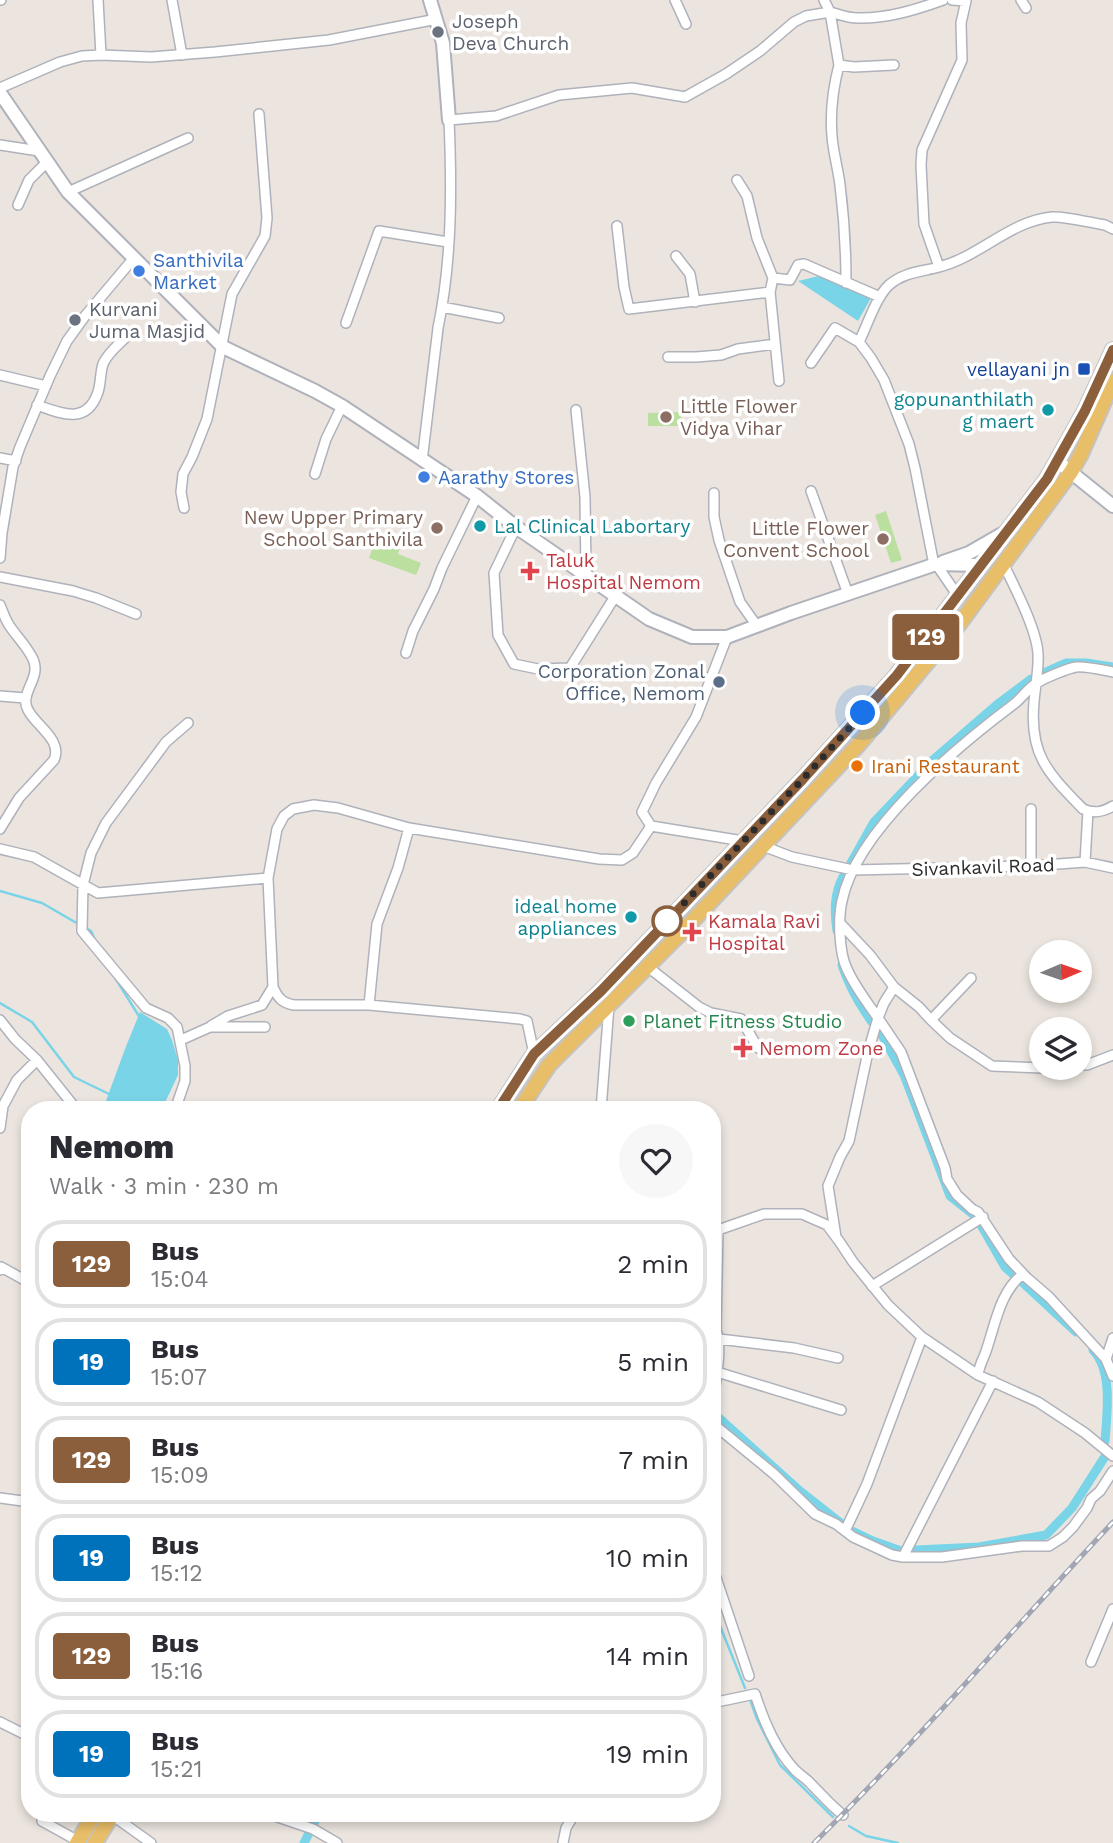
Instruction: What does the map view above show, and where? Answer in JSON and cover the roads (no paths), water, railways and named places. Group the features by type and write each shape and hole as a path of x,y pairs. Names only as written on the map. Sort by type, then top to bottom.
{"main road":[{"path":"504,1101 534,1054 601,991 811,770 888,684 1047,479 1085,411 1113,350"},
{"path":"525,1101 549,1065 648,967 763,846 868,733 935,654 1071,472 1113,381"},
{"path":"980,565 1000,570"},
{"path":"601,991 609,1004"},
{"path":"78,1842 90,1822"},
{"path":"95,1843 107,1822"}],"street":[{"path":"98,0 101,55"},
{"path":"172,0 182,55"},
{"path":"422,461 442,307 452,190 443,43 430,0"},
{"path":"675,0 686,24"},
{"path":"824,0 830,12 839,65 831,113 832,138 843,207 846,283"},
{"path":"449,120 496,116 559,95 632,88 685,97 726,74 760,51 794,22 806,16 830,12 855,18 883,16 910,11 943,0"},
{"path":"939,267 924,223 921,165 922,150 962,60 961,23 967,0 952,0"},
{"path":"437,19 328,40 182,55 82,56 60,62 0,91 68,192 223,347 342,406 477,496 516,527 649,619 692,637 727,638 969,554 1008,530"},
{"path":"839,65 894,65"},
{"path":"184,508 181,492 183,474 207,419 232,293 265,236 267,218 259,114"},
{"path":"68,192 188,138"},
{"path":"0,145 43,157"},
{"path":"18,205 43,157"},
{"path":"737,180 747,197 757,238 773,278 770,292 779,381"},
{"path":"859,342 880,298 887,288 906,274 959,260 1026,224 1054,217 1113,229"},
{"path":"617,226 629,309 770,292"},
{"path":"346,323 379,231 448,242"},
{"path":"676,256 690,274 695,302"},
{"path":"0,558 2,524 16,461 37,405 67,341 132,258"},
{"path":"773,278 790,280 798,265 804,264 880,298"},
{"path":"442,307 499,318"},
{"path":"811,363 835,328 859,342 871,358 884,380 909,444 935,564 958,596"},
{"path":"37,405 67,415 86,411 98,392 107,356 125,338"},
{"path":"668,357 721,355 738,349 775,344"},
{"path":"0,375 46,386"},
{"path":"315,474 326,439 342,406"},
{"path":"576,411 585,497 586,574"},
{"path":"0,458 16,461"},
{"path":"1057,461 1113,506"},
{"path":"811,491 848,594"},
{"path":"714,493 714,517 719,540 740,602 757,626"},
{"path":"406,653 413,632 477,496"},
{"path":"516,527 494,573 498,635 514,664 538,670 570,668 616,595"},
{"path":"935,564 980,565"},
{"path":"1000,570 1032,628 1038,654 1032,726 1040,756 1052,776 1083,809 1102,813 1113,806"},
{"path":"0,578 74,591 136,614"},
{"path":"0,605 7,622 34,661 35,672 25,698 26,706 55,744 57,753 54,760 19,797 0,829"},
{"path":"727,638 696,717 656,783 642,812 651,826 743,841"},
{"path":"1113,672 1075,667 1035,683 1016,703 996,716 954,752 888,817 853,870 841,901 840,923 845,965 859,992 901,1052 947,1179 957,1195 983,1217 1009,1259 1023,1275 1049,1297 1107,1359 1113,1376"},
{"path":"0,696 25,698"},
{"path":"178,1101 185,1081 185,1066 177,1027 168,1018 146,1008 82,931 83,885 91,853 106,823 166,742 188,723"},
{"path":"534,1054 527,1021 369,1005 294,1005 284,1003 278,998 273,987 268,878 276,829 284,816 293,810 314,805 338,808 409,828 599,859 622,860 633,853 651,826"},
{"path":"1031,809 1031,866"},
{"path":"1085,862 1088,811"},
{"path":"369,1005 377,923 398,868 409,828"},
{"name":"Sivankavil Road","path":"763,846 792,857 853,870 1031,866 1085,862 1113,868"},
{"path":"0,849 34,857 98,892 268,878"},
{"path":"840,923 870,955 894,987 950,1038 992,1066 1029,1067"},
{"path":"648,967 699,1007 711,1013 741,1019 758,1048"},
{"path":"930,1020 971,978"},
{"path":"181,1040 228,1016 262,1005 273,987"},
{"path":"836,1237 828,1186 849,1141 877,1018 894,987"},
{"path":"602,1101 609,1004"},
{"path":"0,1020 70,1101"},
{"path":"210,1027 265,1027"},
{"path":"1092,1063 1113,1055"},
{"path":"0,1128 3,1106 17,1080 37,1060"},
{"path":"721,1229 764,1214 802,1214 827,1225 888,1305 922,1337 978,1375 1038,1402 1113,1454"},
{"path":"872,1286 983,1217"},
{"path":"0,1270 1,1267 21,1278"},
{"path":"978,1375 999,1311 1015,1281 1023,1275"},
{"path":"845,1531 867,1484 922,1337"},
{"path":"1107,1359 1113,1338"},
{"path":"721,1339 794,1348 838,1358"},
{"path":"721,1373 841,1410"},
{"path":"903,1557 993,1381"},
{"path":"721,1430 774,1474 815,1514 877,1549 903,1557 942,1558 1022,1546 1049,1546 1073,1527 1113,1471"},
{"path":"0,1498 21,1501"},
{"path":"721,1593 749,1676"},
{"path":"1091,1662 1113,1609"},
{"path":"721,1701 755,1694 774,1740 795,1770 843,1815"},
{"path":"0,1722 21,1732"},
{"path":"44,1822 78,1842"},
{"path":"123,1822 152,1843"},
{"path":"292,1822 313,1829 337,1843"},
{"path":"563,1843 570,1822"}],"water":[{"path":"823,275 871,298 858,321 798,281"},
{"path":"140,1012 167,1029 178,1060 178,1075 166,1101 106,1101"}],"waterway":[{"path":"1039,675 1066,663 1113,667"},
{"path":"851,863 874,822 933,760 1031,679"},
{"path":"837,931 836,902 844,875"},
{"path":"0,891 42,903 80,925"},
{"path":"86,928 91,931 96,942"},
{"path":"842,965 855,995 872,1022"},
{"path":"114,976 140,1018"},
{"path":"0,1003 32,1022 74,1077 109,1094"},
{"path":"882,1035 904,1075 950,1196 974,1215"},
{"path":"981,1225 1005,1267 1013,1274"},
{"path":"1023,1283 1076,1332"},
{"path":"1093,1350 1104,1369 1106,1380 1105,1441"},
{"path":"721,1420 800,1491 842,1524"},
{"path":"916,1550 979,1547 1046,1535 1072,1508 1104,1458"},
{"path":"852,1531 901,1551"},
{"path":"721,1628 745,1688"},
{"path":"751,1702 780,1765 833,1817"},
{"path":"304,1843 314,1822"},
{"path":"849,1826 866,1836 898,1843"}],"railway":[{"path":"814,1843 928,1724 1113,1522"}],"place":[{"name":"Joseph Deva Church","path":"438,32"},
{"name":"Santhivila Market","path":"139,271"},
{"name":"Kurvani Juma Masjid","path":"75,320"},
{"name":"vellayani jn","path":"1084,369"},
{"name":"gopunanthilath g maert","path":"1048,410"},
{"name":"Little Flower Vidya Vihar","path":"666,417"},
{"name":"Aarathy Stores","path":"424,477"},
{"name":"Lal Clinical Labortary","path":"480,526"},
{"name":"New Upper Primary School Santhivila","path":"437,528"},
{"name":"Little Flower Convent School","path":"883,539"},
{"name":"Taluk Hospital Nemom","path":"530,571"},
{"name":"Corporation Zonal Office, Nemom","path":"719,682"},
{"name":"Irani Restaurant","path":"857,766"},
{"name":"ideal home appliances","path":"631,917"},
{"name":"Kamala Ravi Hospital","path":"692,932"},
{"name":"Planet Fitness Studio","path":"629,1021"},
{"name":"Nemom Zone","path":"743,1048"}]}
